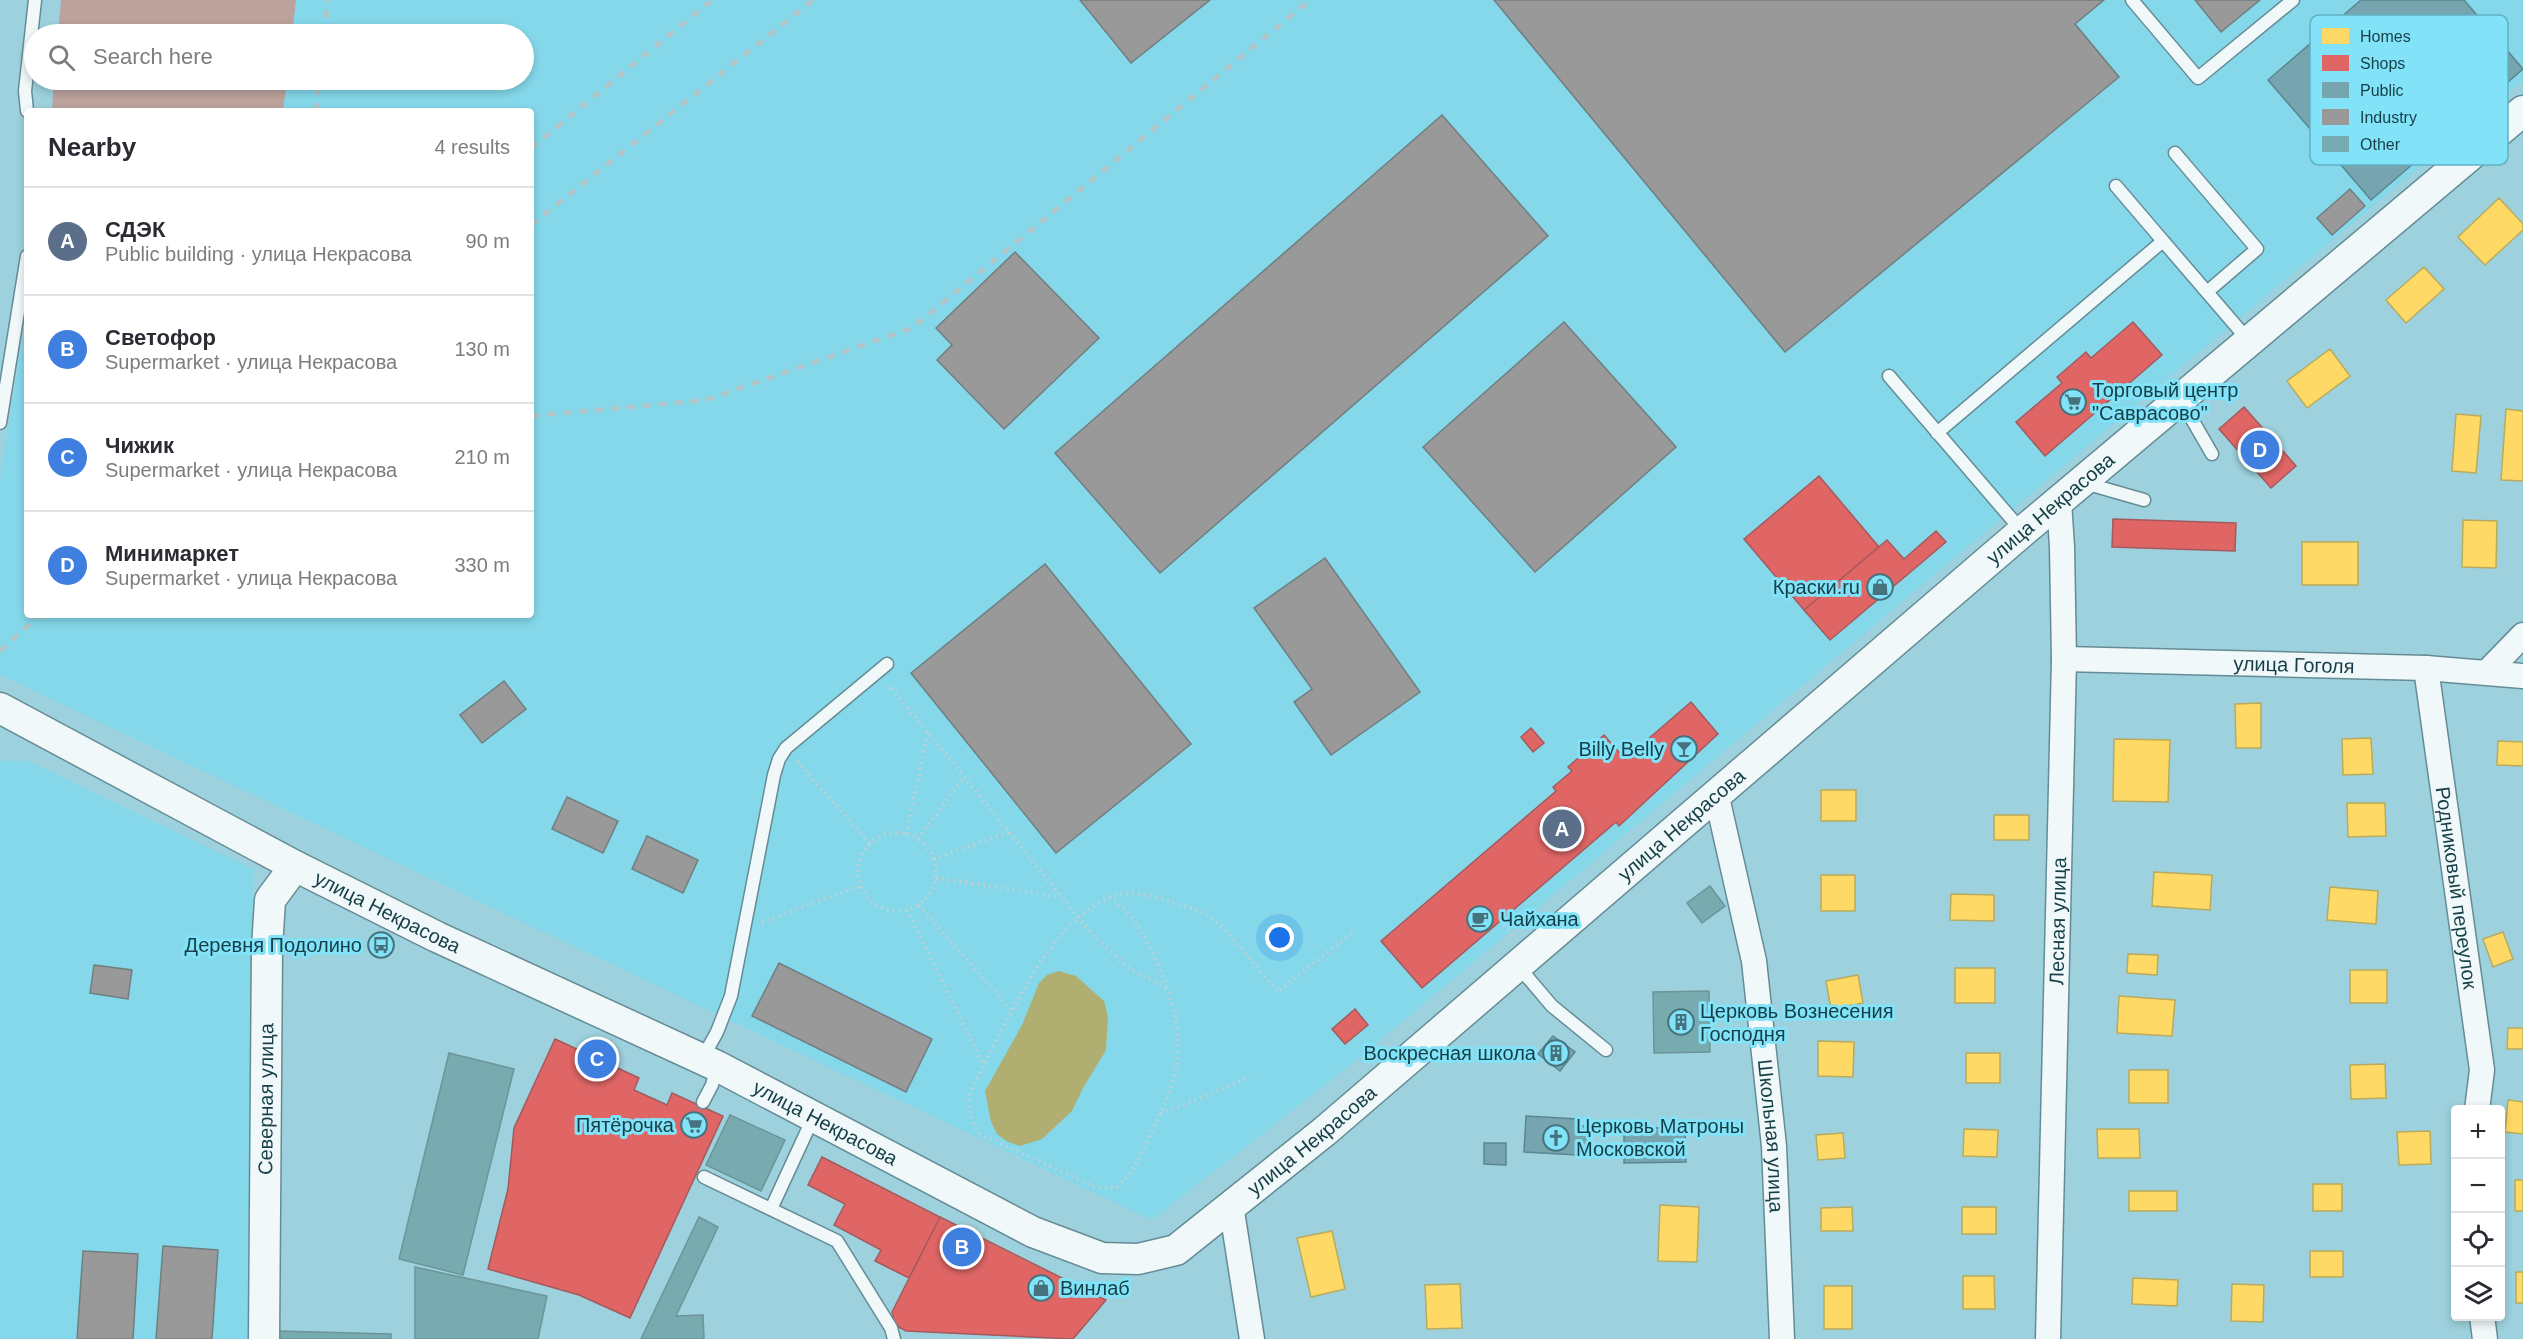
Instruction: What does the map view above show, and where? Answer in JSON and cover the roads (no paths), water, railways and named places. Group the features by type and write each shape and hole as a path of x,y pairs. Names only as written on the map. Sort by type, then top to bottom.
{"street":[{"name":"улица Некрасова","path":"2508,124 2523,111"},
{"name":"улица Некрасова","path":"4,715 295,866 458,947 709,1063 1033,1232 1102,1258 1138,1260 1176,1250 1325,1131 2022,532 2459,165"},
{"name":"Лесная улица","path":"2048,1339 2064,659 2059,502"},
{"path":"2488,671 2523,635"},
{"name":"улица Гоголя","path":"2064,659 2426,668 2488,671 2523,676"},
{"name":"Родниковый переулок","path":"2426,668 2482,1070 2478,1105"},
{"name":"Школьная улица","path":"1716,793 1754,961 1774,1146 1782,1339"},
{"name":"Северная улица","path":"264,1339 267,948 270,900 295,866"},
{"path":"1229,1206 1233,1218 1252,1339"},
{"path":"2483,1321 2485,1339"}],"lane":[{"path":"32,24 35,0"},
{"path":"2132,0 2198,78 2293,0"},
{"path":"25,90 27,108"},
{"path":"2175,153 2257,249 2207,292"},
{"path":"2116,186 2249,341"},
{"path":"1937,433 2163,241"},
{"path":"0,423 24,275"},
{"path":"1889,376 2022,532"},
{"path":"2178,401 2186,409 2212,454"},
{"path":"2086,479 2095,486 2144,500"},
{"path":"703,1102 712,1085 709,1063 717,1032 731,996 778,759 786,748 887,664"},
{"path":"1518,965 1552,1006 1606,1050"},
{"path":"771,1209 813,1116"},
{"path":"704,1177 837,1241 891,1328 894,1339"}],"railway":[{"path":"325,24 328,0"},
{"path":"534,146 712,0"},
{"path":"534,223 813,0"},
{"path":"534,416 706,400 912,328 1310,0"},
{"path":"316,108 318,90"},
{"path":"0,651 37,618"}],"place":[{"name":"Торговый центр \"Саврасово\"","path":"2073,402"},
{"name":"Минимаркет","path":"2260,450"},
{"name":"Краски.ru","path":"1880,587"},
{"name":"Billy Belly","path":"1684,749"},
{"name":"СДЭК","path":"1562,829"},
{"name":"Чайхана","path":"1480,919"},
{"name":"Деревня Подолино","path":"381,945"},
{"name":"Церковь Вознесения Господня","path":"1681,1022"},
{"name":"Воскресная школа","path":"1556,1053"},
{"name":"Чижик","path":"597,1059"},
{"name":"Пятёрочка","path":"694,1125"},
{"name":"Церковь Матроны Московской","path":"1556,1138"},
{"name":"Светофор","path":"962,1247"},
{"name":"Винлаб","path":"1041,1288"}]}
